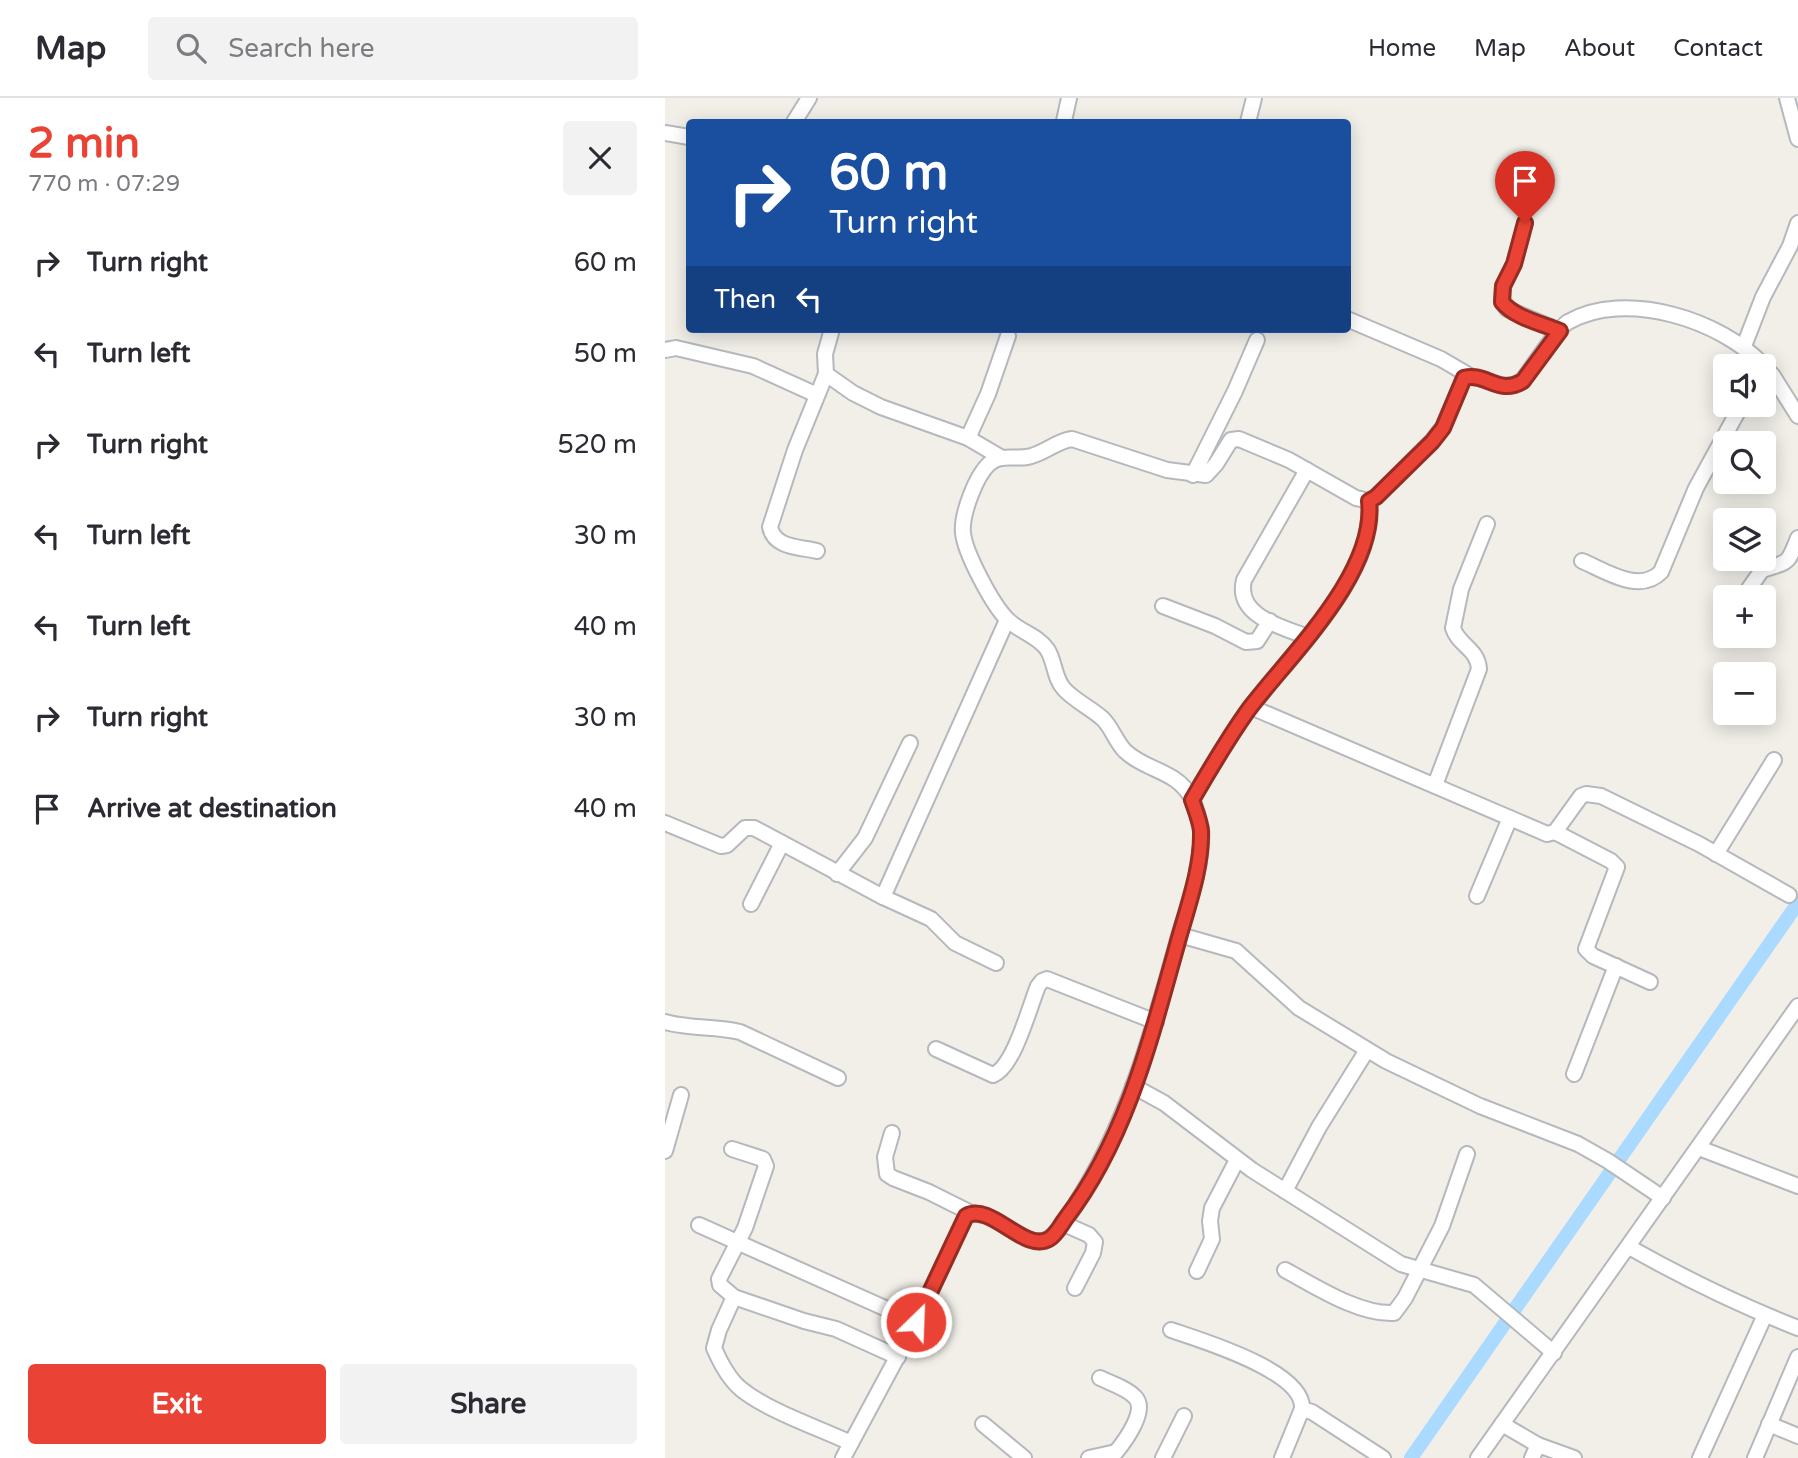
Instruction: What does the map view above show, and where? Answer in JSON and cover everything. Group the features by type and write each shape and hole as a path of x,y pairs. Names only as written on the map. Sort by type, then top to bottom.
{"street":[{"path":"796,119 809,98"},
{"path":"1064,119 1069,98"},
{"path":"1249,119 1254,98"},
{"path":"1786,98 1798,139"},
{"path":"665,134 686,137"},
{"path":"1744,346 1763,297 1790,246 1798,222"},
{"path":"1525,223 1517,256 1503,286 1502,302 1507,309 1515,313 1560,331"},
{"path":"1351,321 1441,359 1470,376 1502,386 1523,381 1565,323 1596,310 1634,309 1671,313 1744,346 1752,354"},
{"path":"817,551 781,543 771,535 770,527 795,450 825,374 825,354 831,333"},
{"path":"968,438 988,394 1009,336"},
{"path":"1193,475 1257,340"},
{"path":"665,350 676,348 753,366 817,395"},
{"path":"825,374 853,393 881,407 968,438 1002,458"},
{"path":"893,1133 885,1157 887,1174 971,1213 988,1216 1009,1229 1041,1241 1049,1238 1102,1162 1133,1086 1156,1022 1198,859 1201,829 1192,800 1182,784 1125,751 1106,722 1063,689 1046,648 1038,639 1007,620 968,553 963,532 964,516 981,473 992,461 1034,455 1060,441 1072,439 1167,470 1206,475 1231,440 1239,439 1307,470 1356,498 1369,501 1432,442 1449,415 1460,384 1464,378 1470,376"},
{"path":"1776,384 1798,416"},
{"path":"1582,561 1629,581 1639,582 1657,576 1696,488 1735,417"},
{"path":"1307,470 1244,580 1242,590 1247,605 1259,616 1308,637"},
{"path":"1192,800 1226,743 1251,707 1308,637 1360,557 1371,515 1369,501"},
{"path":"1435,785 1479,668 1475,654 1455,634 1453,628 1461,589 1487,524"},
{"path":"1751,585 1762,570 1783,565 1788,561 1798,538"},
{"path":"1163,606 1215,626 1247,642 1257,641 1270,621"},
{"path":"883,897 1007,620"},
{"path":"1251,707 1547,834 1555,832 1611,861 1617,867 1586,949 1594,956 1650,982"},
{"path":"837,874 865,838 910,743"},
{"path":"1716,854 1775,760"},
{"path":"1555,832 1576,800 1586,794 1594,794 1716,854 1789,895"},
{"path":"1476,896 1510,818"},
{"path":"665,823 721,846 727,845 745,828 754,828 837,874 931,919 955,943 996,963"},
{"path":"751,904 782,843"},
{"path":"1180,935 1243,955 1299,1008 1386,1062 1481,1106 1578,1144 1663,1198"},
{"path":"1574,1074 1616,966"},
{"path":"936,1049 993,1075 998,1073 1014,1047 1038,986 1047,979 1156,1022"},
{"path":"1478,1458 1548,1348 1629,1247 1798,1006"},
{"path":"665,1021 681,1026 740,1032 838,1078"},
{"path":"1285,1191 1318,1127 1367,1050"},
{"path":"1133,1086 1164,1103 1237,1160 1401,1264 1474,1285 1548,1348"},
{"path":"665,1151 681,1095"},
{"path":"1699,1148 1798,1186"},
{"path":"733,1149 757,1156 766,1162 764,1176 745,1228 719,1283 734,1297 836,1329 898,1357"},
{"path":"1285,1270 1341,1300 1387,1314 1394,1313 1450,1208 1467,1154"},
{"path":"1197,1271 1212,1239 1212,1208 1237,1160"},
{"path":"843,1458 916,1322 962,1222 971,1213"},
{"path":"1062,1223 1089,1235 1095,1242 1093,1253 1075,1288"},
{"path":"699,1225 916,1322"},
{"path":"1629,1247 1686,1279 1798,1328"},
{"path":"734,1297 719,1330 715,1348 731,1378 749,1395 851,1443"},
{"path":"1700,1458 1765,1315"},
{"path":"1171,1330 1228,1350 1271,1370 1299,1397 1302,1409 1282,1458"},
{"path":"1755,1458 1798,1357"},
{"path":"1089,1458 1116,1452 1131,1432 1139,1406 1135,1396 1100,1378"},
{"path":"1302,1409 1313,1412 1383,1458"},
{"path":"1163,1458 1184,1416"},
{"path":"983,1424 1024,1458"},
{"path":"1502,1424 1535,1451 1574,1458"},
{"path":"1769,1424 1798,1436"}],"waterway":[{"path":"1411,1458 1798,903"}],"route":[{"path":"916,1322 966,1216 971,1213 988,1216 1034,1240 1049,1238 1072,1210 1102,1162 1153,1033 1193,886 1201,829 1192,800 1226,743 1251,707 1296,654 1333,602 1360,557 1368,534 1371,515 1369,501 1432,442 1443,428 1464,378 1470,376 1502,386 1515,385 1523,381 1560,331 1515,313 1507,309 1502,302 1503,286 1514,264 1525,223"}]}
